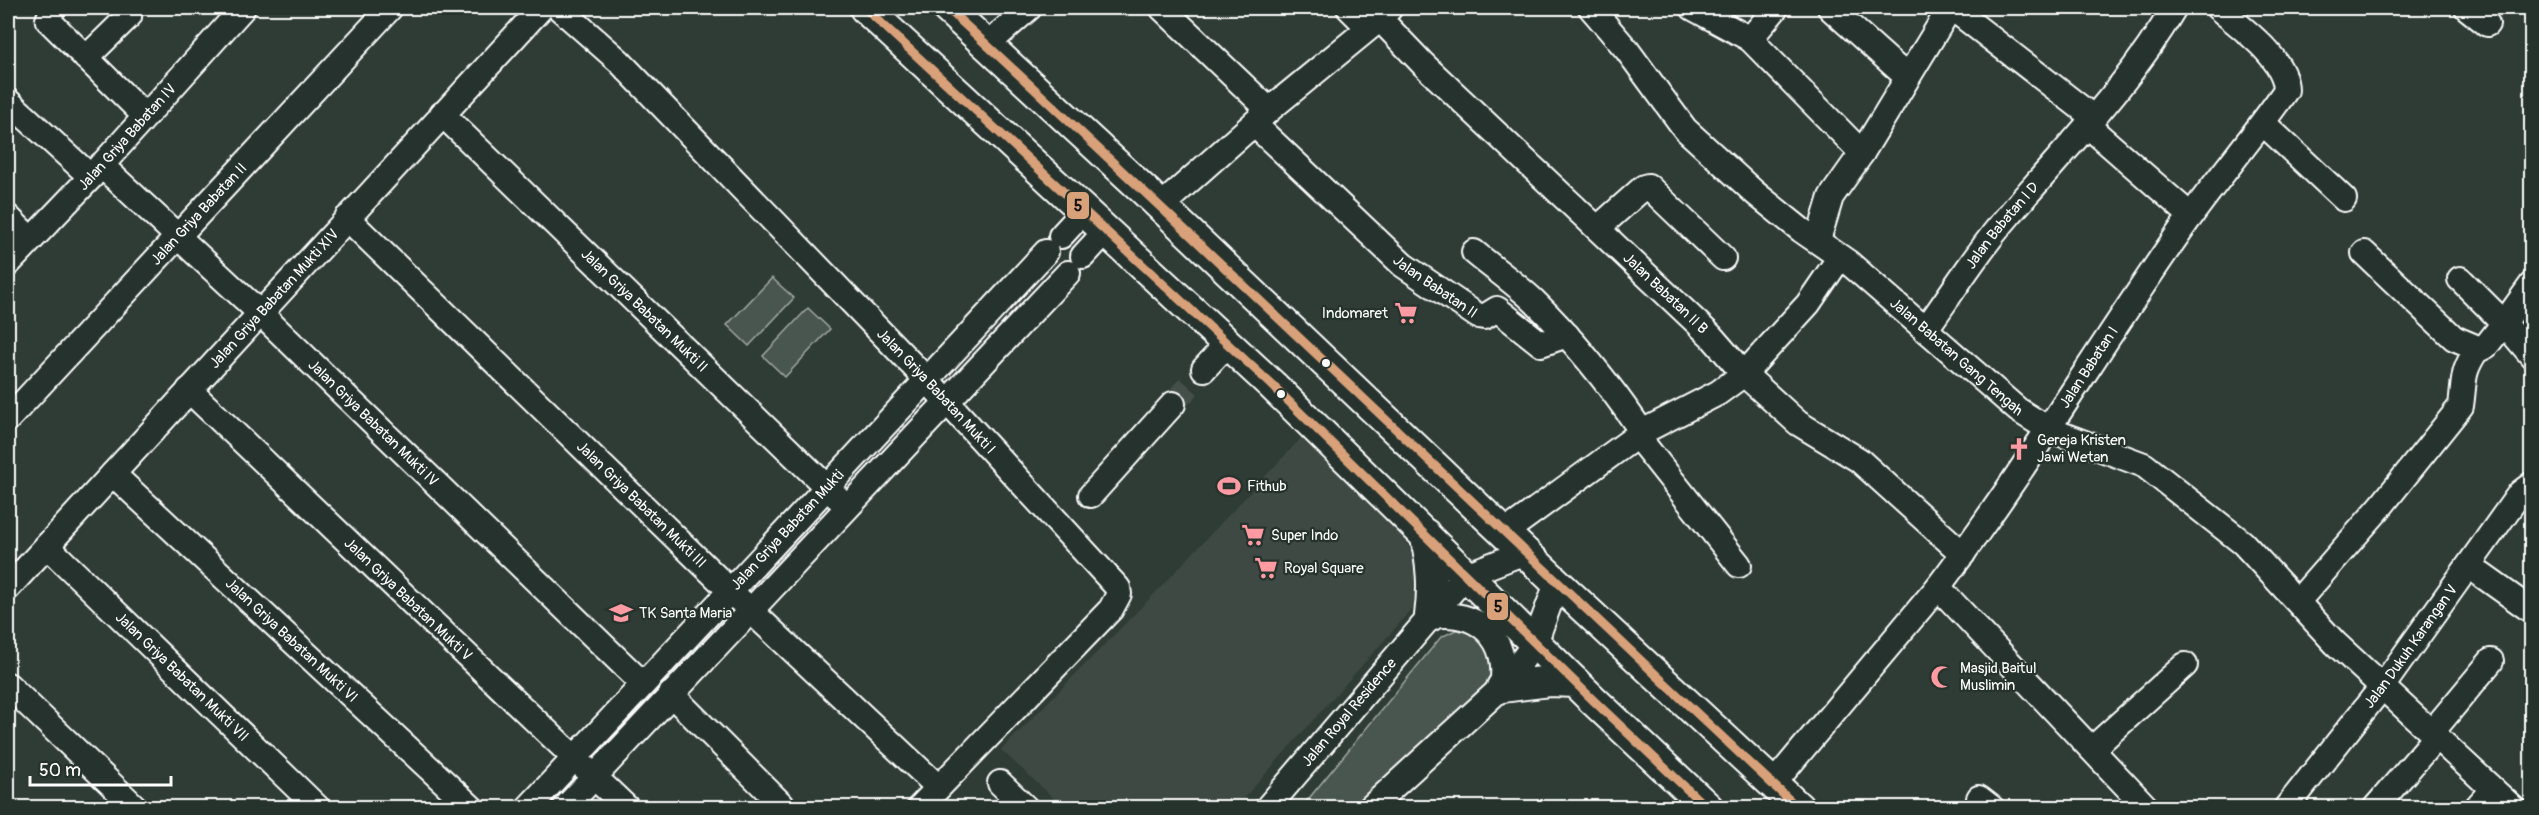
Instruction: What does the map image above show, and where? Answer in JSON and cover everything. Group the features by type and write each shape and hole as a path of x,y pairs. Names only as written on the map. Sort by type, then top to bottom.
{"main road":[{"path":"865,8 1083,212 1228,343 1425,534 1471,573 1538,638 1575,682 1708,807"},
{"path":"947,8 1161,206 1514,547 1799,807"},
{"path":"1425,534 1432,561 1434,589 1430,616"},
{"path":"1502,687 1534,682 1575,682"}],"street":[{"path":"53,8 48,20 145,116"},
{"path":"86,58 129,16 126,8"},
{"name":"Jalan Griya Babatan IV","path":"8,264 96,171 243,8"},
{"name":"Jalan Griya Babatan II","path":"8,419 390,8"},
{"name":"Jalan Griya Babatan Mukti XIV","path":"8,588 540,8"},
{"name":"Jalan Griya Babatan Mukti I","path":"559,8 618,61 927,380 1114,582 1119,594 1111,609 938,787"},
{"path":"987,45 1029,8"},
{"path":"1162,8 1262,117"},
{"name":"Jalan Babatan II B","path":"1349,8 1379,18 1423,64 1711,336 1738,367 1798,423 1859,460 1963,554"},
{"name":"Jalan Babatan Gang Tengah","path":"1591,8 1627,50 1685,129 1755,193 1840,257 2018,410 2050,430 2144,465 2243,543 2335,643 2513,807"},
{"path":"1693,8 1749,39 1856,146"},
{"path":"1749,39 1776,8"},
{"path":"1830,8 1902,73"},
{"path":"1810,236 1856,146 1902,73 1951,8 2091,122 2191,216"},
{"name":"Jalan Babatan I D","path":"1925,330 2006,217 2091,122 2160,32 2175,8"},
{"name":"Jalan Babatan I","path":"1774,783 1963,554 2050,430 2191,216 2286,90 2284,75 2265,49 2218,8"},
{"path":"2467,8 2487,24"},
{"path":"1161,206 1379,18"},
{"name":"Jalan Griya Babatan Mukti IV","path":"8,101 176,238 260,313 643,684"},
{"name":"Jalan Griya Babatan Mukti II","path":"442,114 846,508"},
{"name":"Jalan Babatan II","path":"1262,117 1404,265 1478,316 1484,317 1497,309 1539,344 1567,335"},
{"path":"2263,123 2344,199"},
{"path":"1598,228 1644,187 1648,186 1723,258"},
{"name":"Jalan Griya Babatan Mukti","path":"528,807 1083,212"},
{"path":"8,217 30,239"},
{"name":"Jalan Griya Babatan Mukti III","path":"347,218 750,610 938,787"},
{"name":"Jalan Griya Babatan Mukti","path":"565,807 1105,232"},
{"path":"1049,248 1071,269"},
{"path":"1473,252 1532,299 1567,335 1739,565"},
{"path":"2364,253 2454,338 2478,348 2486,346 2532,284"},
{"name":"Jalan Royal Residence","path":"1267,807 1430,616 1471,573 1514,547 1638,429 1718,393 1738,367 1808,304 1840,257"},
{"path":"2460,279 2504,323 2532,356"},
{"path":"1204,369 1228,343"},
{"path":"2298,601 2381,506 2461,406 2465,387 2463,374 2478,348"},
{"name":"Jalan Griya Babatan Mukti V","path":"189,390 627,807"},
{"path":"1091,495 1173,404"},
{"name":"Jalan Griya Babatan Mukti VI","path":"113,474 472,807"},
{"name":"Jalan Dukuh Karangan V","path":"2286,807 2382,687 2520,493 2532,484"},
{"name":"Jalan Griya Babatan Mukti VII","path":"47,546 318,807"},
{"path":"2469,566 2532,611"},
{"path":"1370,807 1502,687 1538,638 1556,586"},
{"path":"1938,587 2146,807"},
{"path":"1430,616 1461,615 1487,630 1497,642 1502,656 1504,671 1502,687"},
{"path":"2375,807 2491,661"},
{"path":"2092,749 2185,665"},
{"path":"8,685 136,807"},
{"path":"671,694 785,807"},
{"path":"1000,783 1026,807"},
{"path":"919,807 938,787"},
{"path":"2476,807 2492,790"}],"shaded area":[{"path":"772,278 794,298 749,346 727,325"},
{"path":"808,308 830,329 785,377 763,356"},
{"path":"1302,437 1402,533 1421,571 1423,597 1236,807 1063,807 1001,750 1156,592"},
{"path":"1460,628 1489,637 1493,680 1353,807 1301,808 1441,637"}],"tunnel":[{"path":"1173,404 1204,369"}],"transit line":[{"name":"5","path":"865,8 1272,385 1593,700 1707,808"},
{"name":"5","path":"947,8 1798,808"}],"place":[{"name":"Indomaret","path":"1406,313"},
{"name":"Gereja Kristen Jawi Wetan","path":"2019,449"},
{"name":"Fithub","path":"1229,486"},
{"name":"Super Indo","path":"1253,535"},
{"name":"Royal Square","path":"1266,568"},
{"name":"TK Santa Maria","path":"621,613"},
{"name":"Masjid Baitul Muslimin","path":"1942,677"}]}
